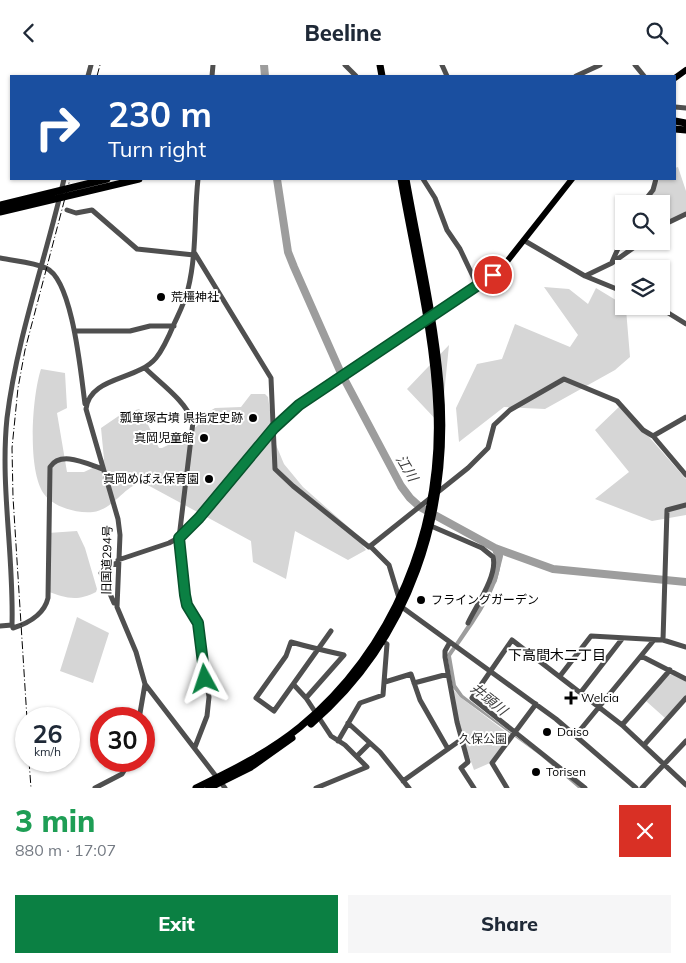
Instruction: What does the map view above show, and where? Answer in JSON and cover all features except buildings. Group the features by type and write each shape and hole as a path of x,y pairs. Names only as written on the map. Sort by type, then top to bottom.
{"highway":[{"path":"0,212 55,199 104,180"},
{"path":"0,205 57,191 75,190 133,180"},
{"path":"401,180 429,319"},
{"path":"196,788 217,785 269,755 318,714 351,683 383,642 400,603 418,569 430,523 429,507 435,494 437,409 429,319 406,180"},
{"path":"318,714 359,666 400,603"}],"main road":[{"path":"429,319 478,287 508,261 571,180"}],"street":[{"path":"345,65 355,75"},
{"path":"578,75 600,65"},
{"path":"635,65 643,75"},
{"path":"0,626 12,625 3,490 7,417 22,341 64,180"},
{"path":"86,409 87,401 98,388 145,368 156,358 174,326 189,288 194,253 198,180"},
{"path":"423,180 435,198 447,230 460,249 478,287"},
{"path":"649,195 653,190 656,180"},
{"path":"67,210 76,213 92,210 141,250 194,253"},
{"path":"670,222 686,215"},
{"path":"524,241 585,276 615,288"},
{"path":"612,263 618,250"},
{"path":"585,276 612,263 631,250"},
{"path":"194,253 268,369 273,385 275,469 293,486 370,546 389,565 394,575 396,592 400,603 576,735 636,788"},
{"path":"0,258 41,267"},
{"name":"旧国道294号","path":"41,267 52,273 64,295 74,331 86,409 118,519 120,535 117,603 136,652 145,684 141,707"},
{"path":"670,314 686,324"},
{"path":"117,603 114,603 105,587 101,573 104,567 179,538 199,518 274,428 299,405 429,319"},
{"path":"74,331 130,331 150,326 174,326"},
{"path":"145,368 181,402 193,423 179,538 185,595 187,605 198,623 209,697 208,716 195,747"},
{"path":"370,546 414,511 429,507 435,494 468,468 488,448 494,425 510,410 564,379 617,401 643,430 653,436 686,475"},
{"path":"653,436 686,417"},
{"path":"13,628 30,622 38,616 46,605 48,598 50,467 56,460 65,458 103,469"},
{"path":"663,640 666,510 686,505"},
{"path":"430,523 482,548 493,557 494,567 491,577 468,623"},
{"path":"306,698 344,655 320,650 291,642 286,656 256,698 274,711 320,650 331,631"},
{"path":"560,676 591,636 663,640 686,647"},
{"path":"581,692 622,639"},
{"path":"576,735 654,640"},
{"path":"585,788 516,731 472,698 512,641 622,725 686,785"},
{"path":"338,741 360,703 383,695 387,644 383,642"},
{"path":"452,643 445,651 448,674 468,762 461,768 474,788"},
{"path":"641,656 686,679"},
{"path":"622,725 670,671"},
{"path":"385,682 411,674 420,700 448,749"},
{"path":"414,683 448,674"},
{"path":"145,684 195,747 217,785"},
{"path":"294,685 318,714 331,736 358,755 367,767 316,788"},
{"path":"644,745 686,698"},
{"path":"507,788 492,763 536,704"},
{"path":"348,723 370,743 409,788"},
{"path":"403,781 462,739"},
{"path":"642,788 686,741"},
{"path":"358,755 370,743"},
{"path":"95,788 123,772"}],"green space":[{"path":"678,167 686,191 686,216 670,224 670,195 649,195 659,180 676,180 676,168"},
{"path":"544,287 569,289 588,304 596,288 615,300 615,315 626,315 630,357 615,370 545,409 504,407 459,442 456,408 477,364 502,359 515,324 570,347 578,335"},
{"path":"449,345 441,425 407,389"},
{"path":"41,369 65,373 67,408 57,413 67,472 84,472 101,464 104,459 101,428 120,415 139,409 159,448 162,448 184,437 215,408 241,407 251,394 265,394 268,397 274,440 284,464 303,487 353,531 366,550 348,560 295,531 286,579 253,562 251,541 142,482 129,488 107,507 93,512 73,511 53,503 44,494 39,483 33,451 35,397"},
{"path":"621,405 686,479 686,515 652,521 595,499 629,472 595,430"},
{"path":"77,531 85,548 97,589 96,592 89,595 71,598 47,591 48,533"},
{"path":"77,617 109,633 93,683 60,671"},
{"path":"672,674 686,680 686,695 665,718 646,701 668,675"},
{"name":"久保公園","path":"452,688 460,697 510,735 490,763 474,770 457,722"}],"shaded area":[{"path":"491,549 500,554 497,579 484,607 451,656 456,685 463,695 582,788 578,788 541,756 460,697 453,688 447,655 477,609 497,571 497,558"}],"waterway":[{"name":"江川","path":"264,65 265,75"},
{"name":"江川","path":"277,180 288,252 294,267 340,371 401,486 410,498 420,507 495,548 553,569 686,582"},
{"name":"井頭川","path":"493,580 499,556 497,552"}],"railway":[{"path":"97,75 100,65"},
{"path":"26,707 13,497 12,448 18,388 25,350 70,180"},
{"path":"30,772 31,788"}],"place":[{"name":"荒橿神社","path":"161,297"},
{"name":"瓢箪塚古墳 県指定史跡","path":"253,418"},
{"name":"真岡児童館","path":"204,438"},
{"name":"真岡めばえ保育園","path":"209,479"},
{"name":"フライングガーデン","path":"421,600"},
{"name":"Welcia","path":"571,698"},
{"name":"Daiso","path":"547,732"},
{"name":"Torisen","path":"536,772"}],"district":[{"name":"下高間木二丁目","path":"557,655"}],"route":[{"path":"205,679 201,635 198,623 187,605 185,595 179,538 199,518 274,428 299,405 478,287 493,275"}]}
